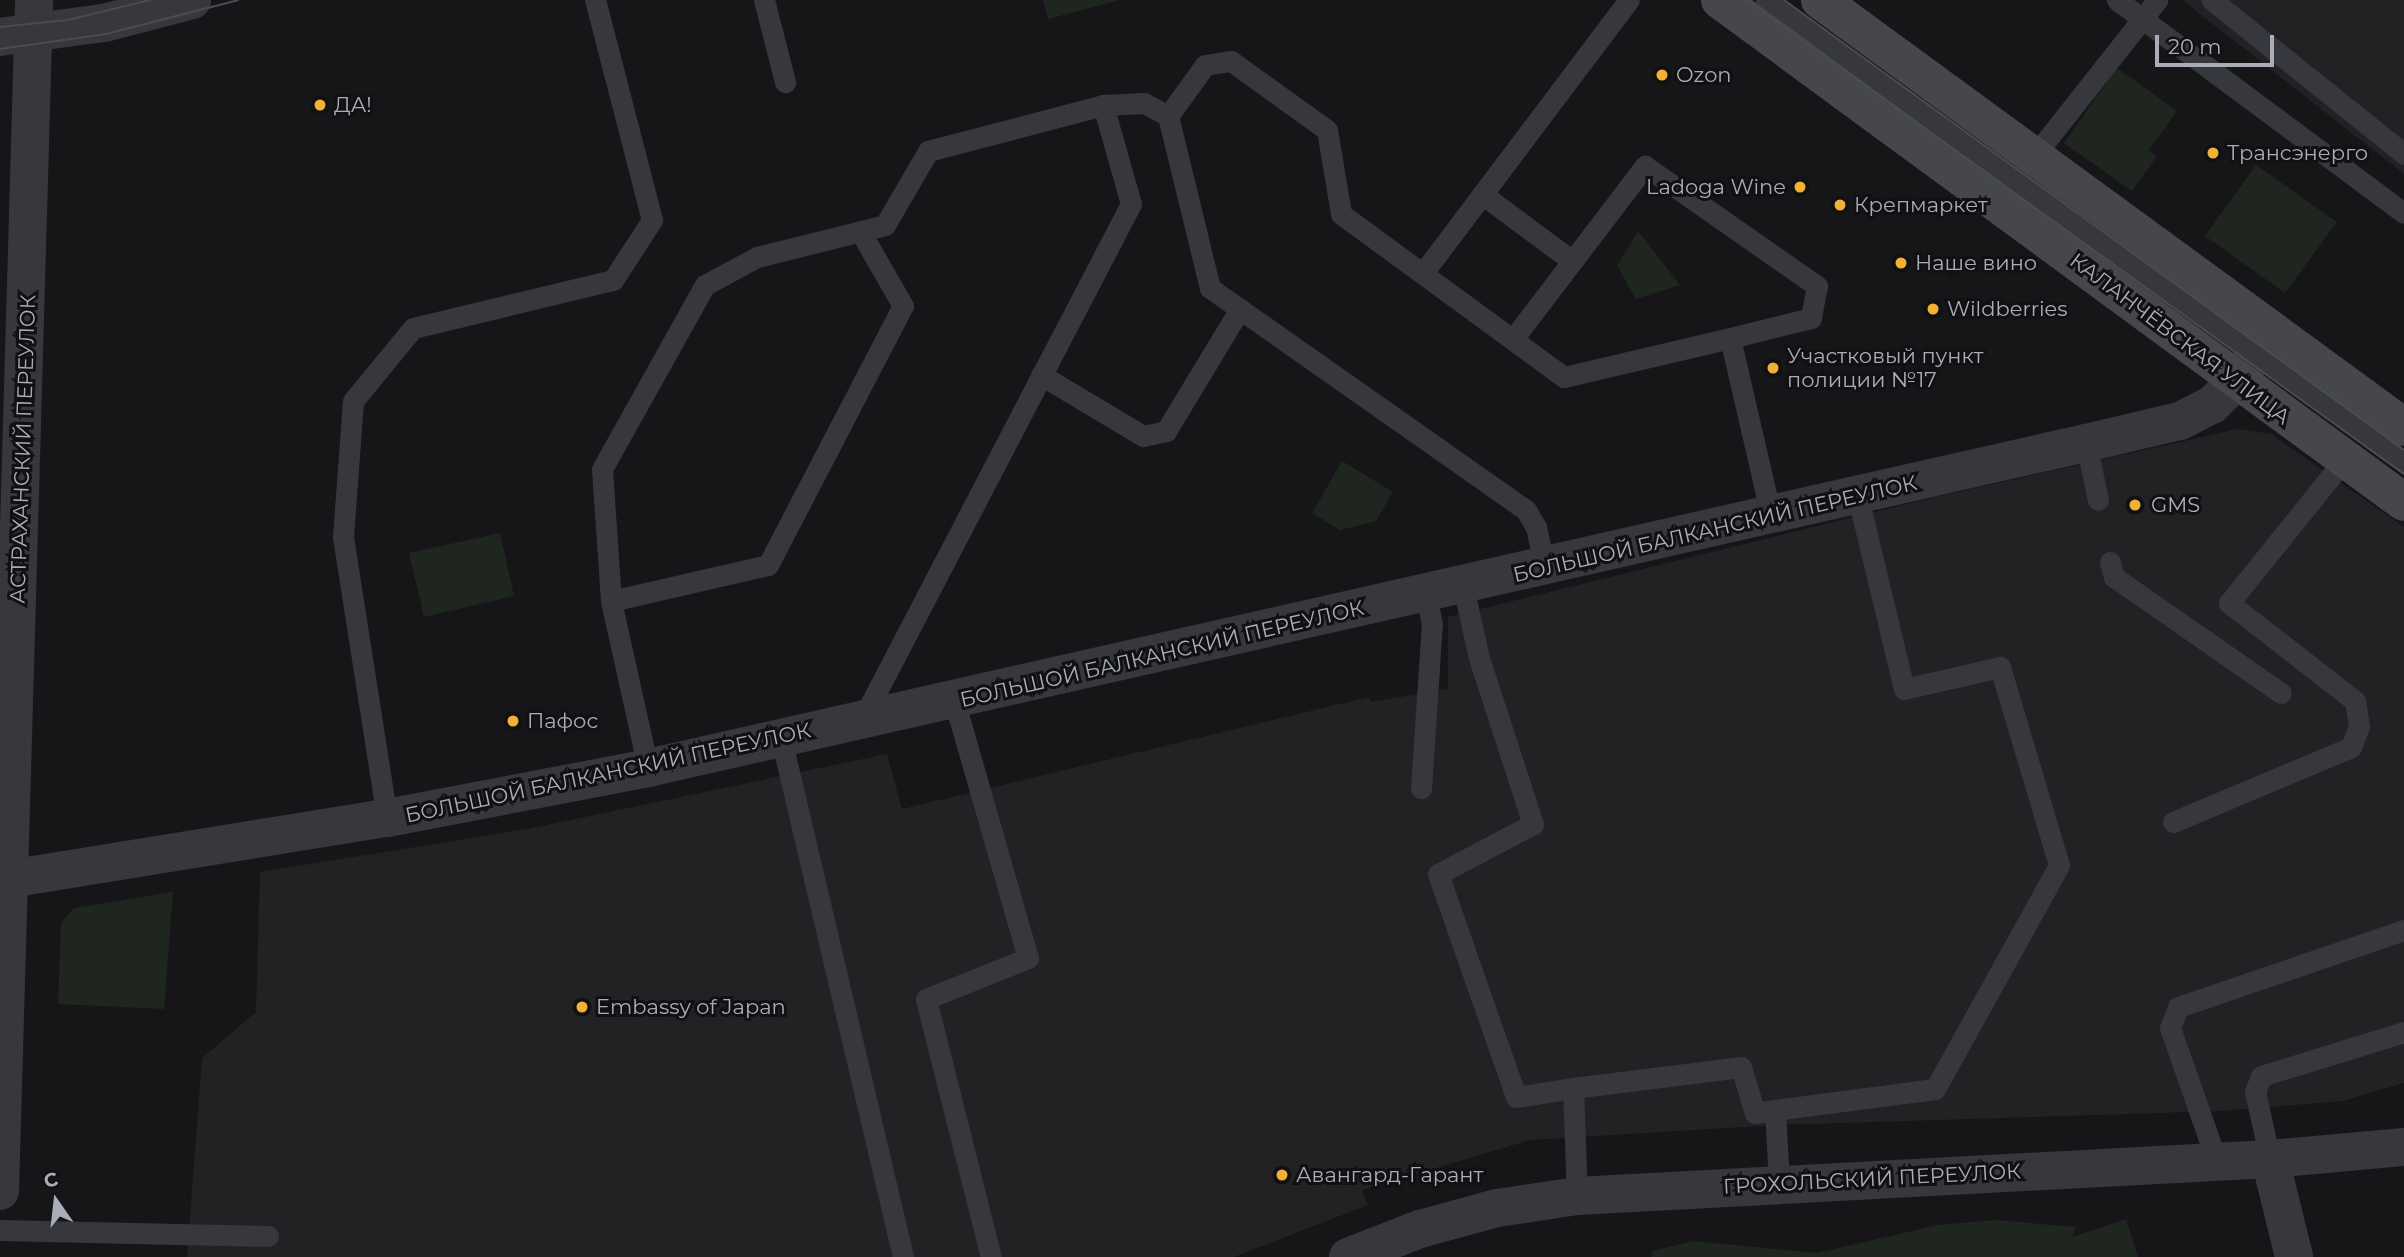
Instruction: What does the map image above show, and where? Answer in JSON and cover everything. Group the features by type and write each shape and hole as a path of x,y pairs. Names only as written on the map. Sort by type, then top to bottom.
{"main road":[{"name":"КАЛАНЧЁВСКАЯ УЛИЦА","path":"1720,0 2254,357 2404,427"},
{"name":"КАЛАНЧЁВСКАЯ УЛИЦА","path":"1820,0 2034,156 2254,357 2344,460 2404,502"}],"street":[{"path":"23,24 104,23 192,0"},
{"name":"АСТРАХАНСКИЙ ПЕРЕУЛОК","path":"0,1191 9,879 11,518 23,24"},
{"name":"БОЛЬШОЙ БАЛКАНСКИЙ ПЕРЕУЛОК","path":"9,879 387,818 648,768 1858,497 2179,421 2211,405 2254,357"},
{"name":"ГРОХОЛЬСКИЙ ПЕРЕУЛОК","path":"1348,1257 1420,1229 1497,1208 1577,1196 2270,1159 2404,1147"},
{"path":"2270,1159 2294,1257"}],"lane":[{"path":"387,818 343,537 353,401 413,328 613,280 652,220 595,0"},
{"path":"764,0 785,82"},
{"path":"1423,273 1629,0"},
{"path":"1766,0 2254,357 2404,462"},
{"path":"2118,0 2404,213"},
{"path":"2034,156 2157,0"},
{"path":"2212,0 2400,142"},
{"path":"1168,116 1205,65 1231,61 1327,130 1340,214 1564,377 1811,318 1817,286 1645,166 1513,339"},
{"path":"648,768 611,601 602,470 705,285 757,257 885,225 929,151 1103,105 1144,103 1168,116 1210,288 1526,510 1536,527 1545,568"},
{"path":"862,720 1131,204 1103,105"},
{"path":"1482,194 1571,260"},
{"path":"611,601 768,565 903,306 860,231"},
{"path":"1041,375 1143,436 1166,431 1240,309"},
{"path":"1730,338 1771,516"},
{"path":"2086,443 2098,500"},
{"path":"2173,822 2351,747 2359,726 2354,701 2229,603 2344,460"},
{"path":"1463,586 1479,658 1534,824 1438,874 1516,1097 1741,1067 1755,1113 1934,1089 2059,865 2000,667 1904,689 1858,497"},
{"path":"2110,562 2114,577 2281,693"},
{"path":"1421,788 1432,624 1426,595"},
{"path":"954,700 1028,958 926,999 992,1257"},
{"path":"781,738 902,1257"},
{"path":"2217,1162 2170,1028 2178,1007 2404,930"},
{"path":"2270,1159 2255,1092 2261,1076 2404,1032"},
{"path":"1573,1088 1577,1196"},
{"path":"1775,1110 1779,1184"},
{"path":"0,1230 268,1236"}],"shaded area":[{"path":"1043,0 1120,0 1048,19"},
{"path":"2182,0 2404,0 2404,174"},
{"path":"2117,68 2177,111 2149,150 2157,156 2132,191 2064,143"},
{"path":"2256,165 2337,222 2285,293 2205,236"},
{"path":"1638,231 1680,285 1636,299 1617,266"},
{"path":"2238,429 2271,434 2404,527 2404,1083 2343,1101 2221,1111 1776,1125 1530,1140 1362,1190 1368,1205 1234,1257 187,1257 202,1058 256,1012 260,872 527,829 887,754 902,809 1369,697 1371,702 1448,689 1448,617 1927,499"},
{"path":"1342,461 1393,492 1376,521 1340,530 1312,513"},
{"path":"500,533 514,596 424,617 409,553"},
{"path":"173,892 164,1009 58,1004 61,923 74,908"},
{"path":"2126,1219 2138,1257 1651,1257 1652,1251 1693,1241 1817,1253 1938,1225 1996,1220 2076,1227 2072,1237"}],"tram line":[{"path":"0,27 68,20 150,0"},
{"path":"0,49 106,34 238,0"},
{"path":"1747,0 2404,474"},
{"path":"1784,0 2404,450"}],"place":[{"name":"Ozon","path":"1662,75"},
{"name":"ДА!","path":"320,105"},
{"name":"Трансэнерго","path":"2213,153"},
{"name":"Ladoga Wine","path":"1800,187"},
{"name":"Крепмаркет","path":"1840,205"},
{"name":"Наше вино","path":"1901,263"},
{"name":"Wildberries","path":"1933,309"},
{"name":"Участковый пункт полиции №17","path":"1773,368"},
{"name":"GMS","path":"2135,505"},
{"name":"Пафос","path":"513,721"},
{"name":"Embassy of Japan","path":"582,1007"},
{"name":"Авангард-Гарант","path":"1282,1175"}]}
